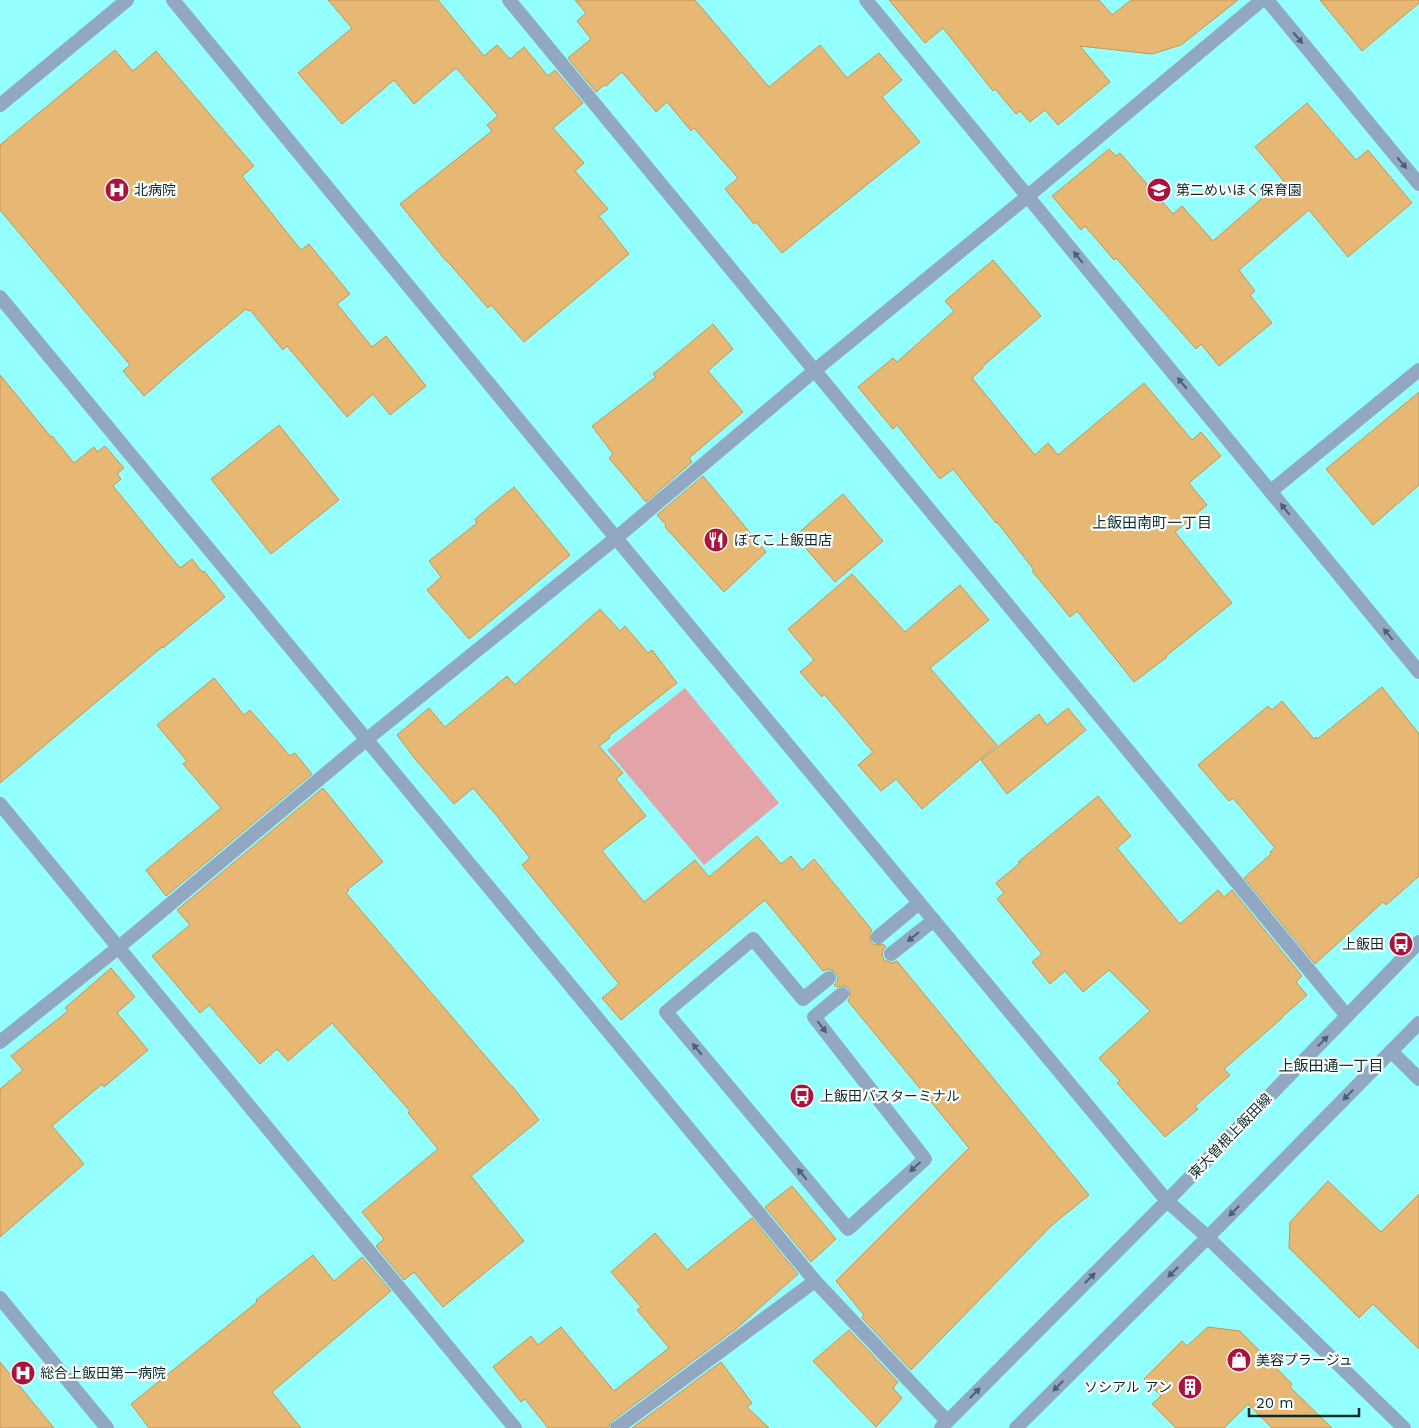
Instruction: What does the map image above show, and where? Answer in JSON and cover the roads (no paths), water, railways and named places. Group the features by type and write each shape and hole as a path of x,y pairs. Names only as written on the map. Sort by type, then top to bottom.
{"street":[{"path":"0,105 127,0"},
{"path":"173,0 616,538 1167,1201 1208,1238 1404,1428"},
{"path":"509,0 1346,1016"},
{"path":"866,0 1419,672"},
{"path":"0,1042 118,947 366,740 616,538 814,371 1028,196 1262,0"},
{"path":"1267,0 1419,184"},
{"path":"0,297 815,1281 944,1425"},
{"path":"1271,492 1419,370"},
{"path":"0,804 512,1427"},
{"path":"878,937 919,903"},
{"path":"891,954 934,920"},
{"path":"829,978 803,999 754,939 666,1012 848,1228 925,1159 814,1017 842,994"},
{"name":"東大曽根上飯田線","path":"944,1425 1167,1201 1419,942"},
{"path":"1016,1428 1208,1238 1419,1023"},
{"path":"1391,1052 1419,1079"},
{"path":"617,1428 815,1281"},
{"path":"0,1298 107,1428"}],"place":[{"name":"北病院","path":"117,190"},
{"name":"第二めいほく保育園","path":"1159,190"},
{"name":"ぼてこ上飯田店","path":"716,540"},
{"name":"上飯田","path":"1401,944"},
{"name":"上飯田バスターミナル","path":"802,1096"},
{"name":"美容プラージュ","path":"1239,1360"},
{"name":"総合上飯田第一病院","path":"23,1373"},
{"name":"ソシアル アン","path":"1190,1387"}],"district":[{"name":"上飯田南町一丁目","path":"1152,523"},
{"name":"上飯田通一丁目","path":"1331,1066"}]}
